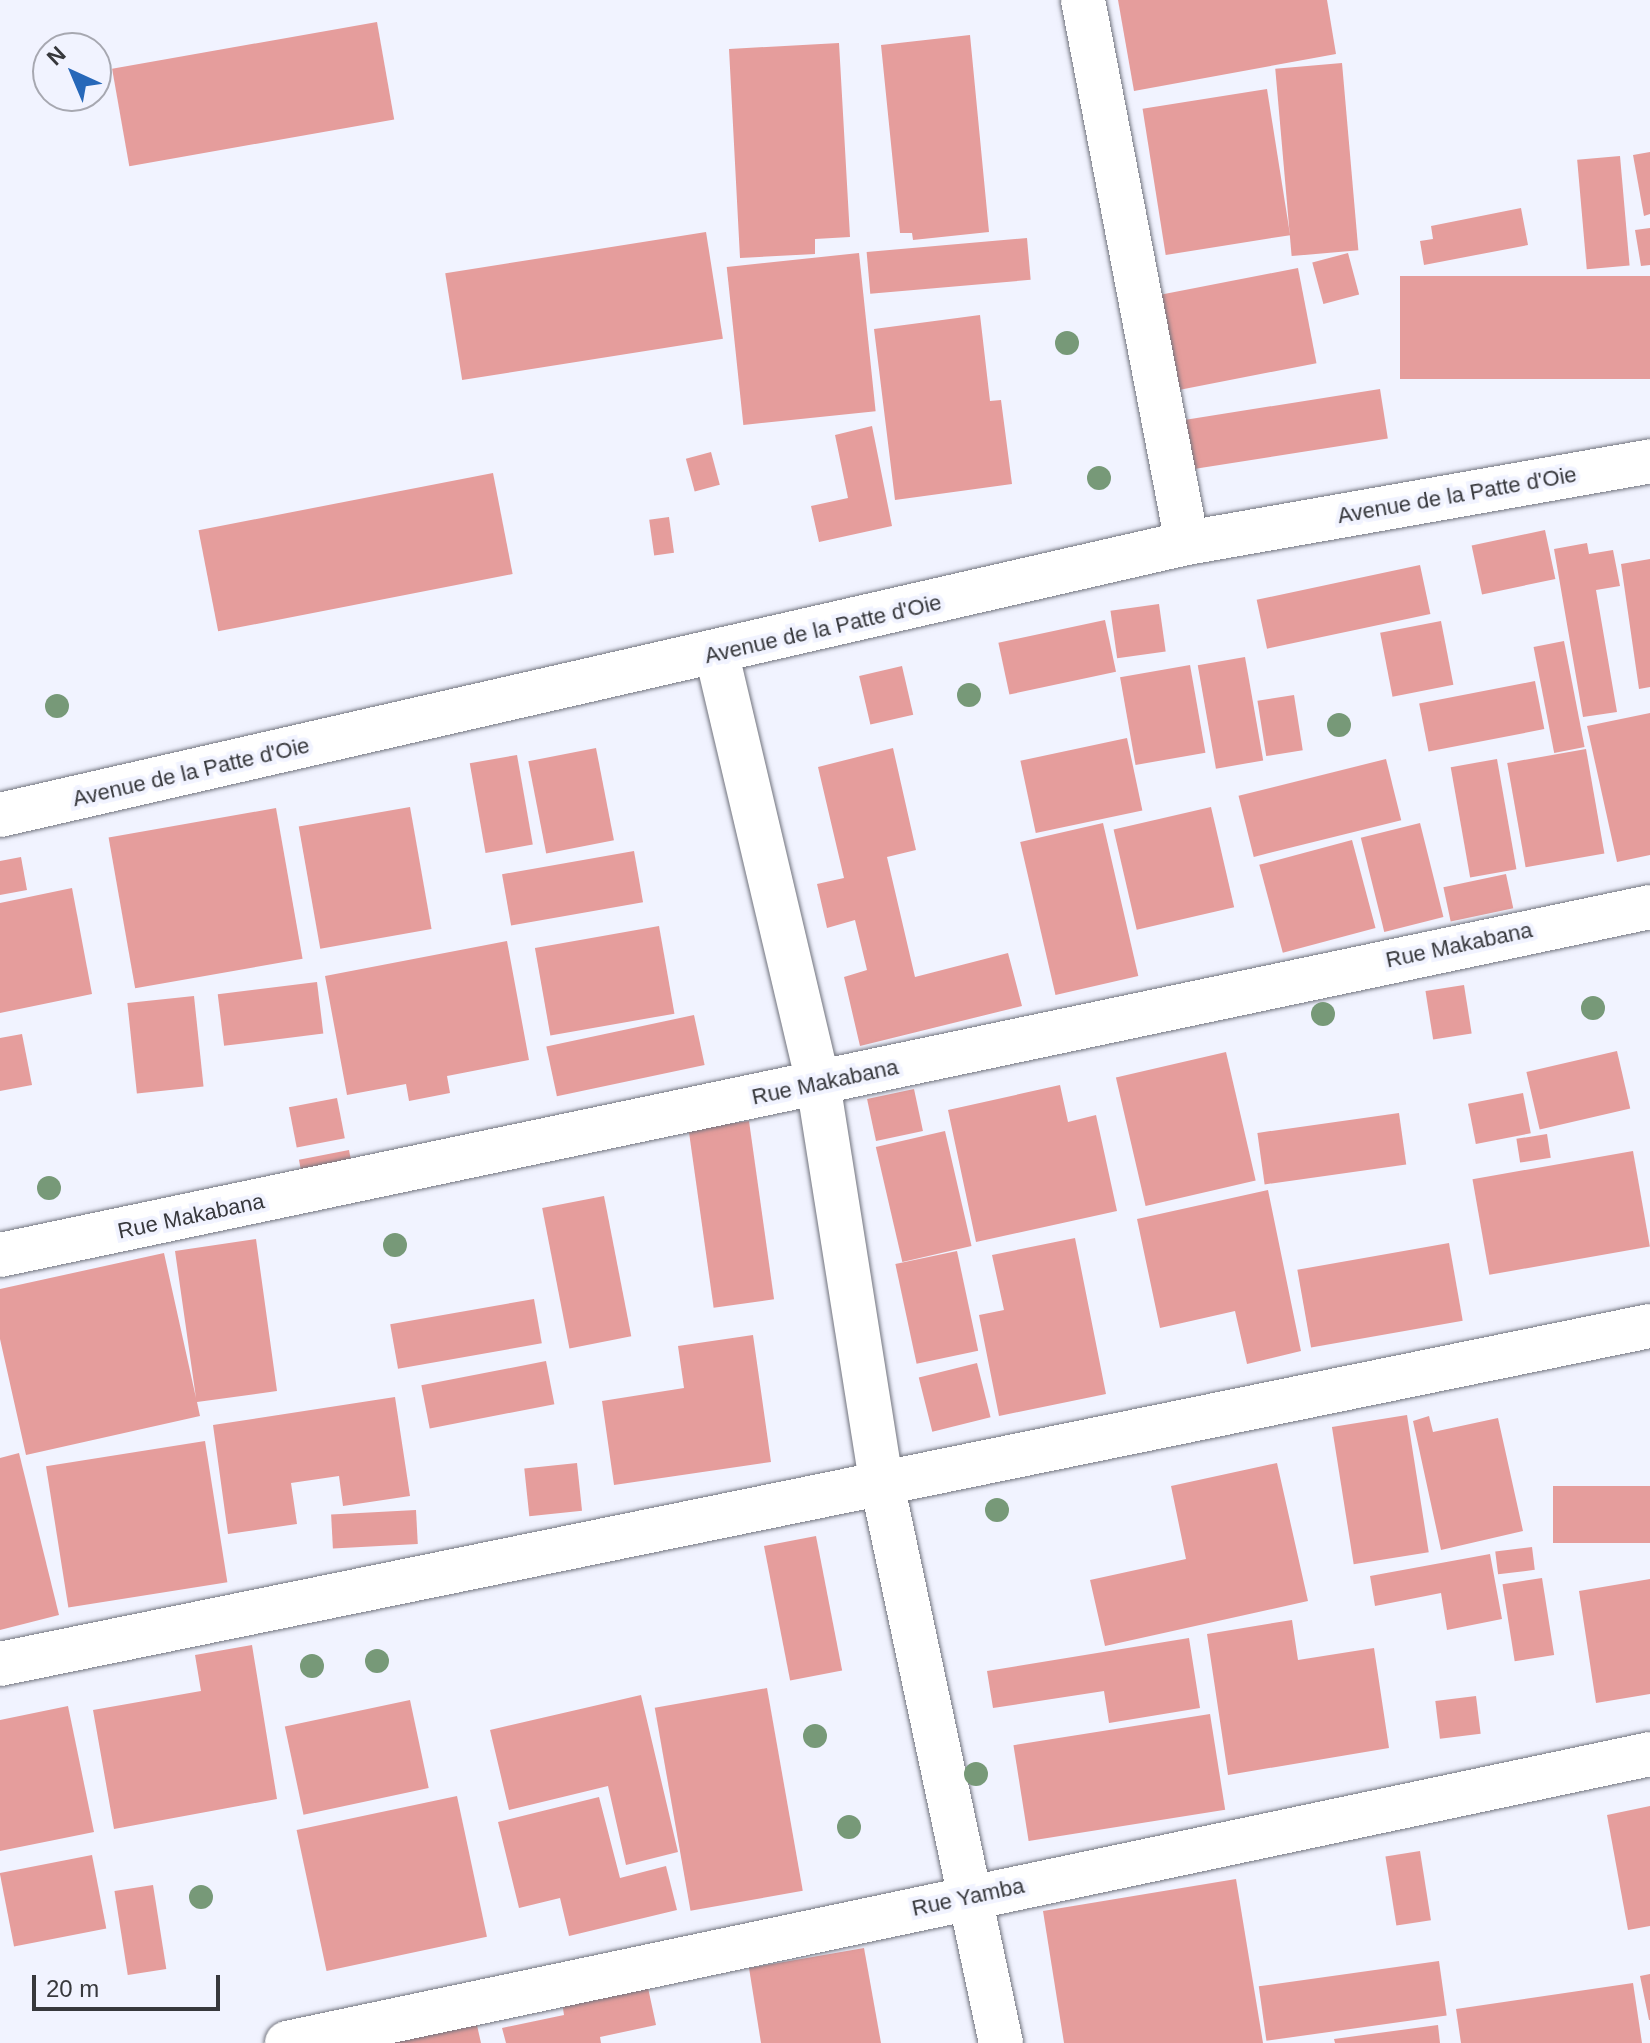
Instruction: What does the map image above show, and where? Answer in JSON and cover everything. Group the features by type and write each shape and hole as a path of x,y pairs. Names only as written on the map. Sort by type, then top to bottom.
{"street":[{"path":"1083,0 1187,543"},
{"name":"Avenue de la Patte d'Oie","path":"0,815 717,655 1187,543 1650,461"},
{"path":"717,655 818,1083 881,1479 973,1896 1001,2043"},
{"name":"Rue Makabana","path":"0,1255 1650,907"},
{"path":"0,1664 881,1479 1650,1326"},
{"name":"Rue Yamba","path":"287,2043 1650,1754"}],"building":[{"path":"1118,0 1327,0 1336,54 1134,91"},
{"path":"377,22 394,119 129,166 112,69"},
{"path":"970,35 989,232 913,240 912,233 900,233 881,45"},
{"path":"839,43 850,237 815,239 815,254 740,258 729,49"},
{"path":"1342,63 1358,250 1292,256 1275,69"},
{"path":"1267,89 1290,235 1166,255 1143,109"},
{"path":"1650,152 1650,214 1644,216 1633,155"},
{"path":"1620,156 1630,266 1587,269 1577,160"},
{"path":"1521,208 1528,245 1424,265 1420,241 1433,239 1431,226"},
{"path":"1650,228 1650,265 1641,266 1635,230"},
{"path":"706,232 723,339 462,380 445,273"},
{"path":"1027,238 1031,280 870,294 867,252"},
{"path":"859,253 876,411 743,425 727,267"},
{"path":"1348,253 1359,295 1323,304 1312,263"},
{"path":"1298,268 1317,363 1171,391 1153,296"},
{"path":"1400,276 1650,276 1650,379 1400,379"},
{"path":"980,315 990,401 1001,400 1012,484 895,500 874,329"},
{"path":"1380,389 1388,438 1176,472 1169,422"},
{"path":"872,426 892,526 819,542 811,506 848,498 835,435"},
{"path":"711,452 720,485 695,492 686,459"},
{"path":"493,473 513,574 218,631 199,530"},
{"path":"669,517 674,553 654,555 649,520"},
{"path":"1545,530 1555,579 1482,595 1472,546"},
{"path":"1587,543 1589,554 1613,550 1620,586 1596,590 1617,712 1583,717 1554,549"},
{"path":"1650,559 1650,687 1639,689 1621,564"},
{"path":"1420,565 1430,614 1267,649 1257,600"},
{"path":"1159,604 1166,652 1117,658 1110,611"},
{"path":"1105,620 1116,672 1009,695 998,643"},
{"path":"1441,621 1453,685 1393,697 1380,633"},
{"path":"1564,641 1585,747 1554,753 1534,647"},
{"path":"1245,657 1263,760 1216,769 1198,665"},
{"path":"1190,665 1205,753 1136,765 1120,677"},
{"path":"902,666 913,715 870,725 859,676"},
{"path":"1535,681 1544,729 1429,752 1419,704"},
{"path":"1294,695 1303,750 1266,756 1257,701"},
{"path":"1650,713 1650,855 1617,862 1587,726"},
{"path":"1127,738 1142,810 1036,833 1020,761"},
{"path":"596,748 614,840 546,853 528,761"},
{"path":"893,748 916,850 887,857 915,977 1008,953 1022,1006 860,1046 844,977 867,970 855,920 827,928 817,884 844,878 818,767"},
{"path":"1586,749 1604,853 1526,867 1507,763"},
{"path":"517,755 533,845 486,853 470,763"},
{"path":"1386,759 1401,820 1254,857 1239,796"},
{"path":"1497,759 1516,869 1470,877 1451,767"},
{"path":"410,807 432,929 320,949 299,827"},
{"path":"1211,807 1234,907 1137,930 1114,829"},
{"path":"276,808 303,959 135,988 109,838"},
{"path":"1103,823 1138,976 1055,995 1020,842"},
{"path":"1420,823 1443,917 1384,932 1361,838"},
{"path":"1352,840 1376,928 1283,953 1259,865"},
{"path":"634,851 643,902 511,925 502,874"},
{"path":"21,857 27,890 0,895 0,861"},
{"path":"1506,874 1513,908 1451,922 1443,887"},
{"path":"72,888 92,994 0,1013 0,903"},
{"path":"659,926 674,1014 550,1036 535,948"},
{"path":"507,941 529,1060 447,1076 450,1093 409,1101 406,1084 347,1095 325,976"},
{"path":"317,982 323,1034 224,1046 218,994"},
{"path":"1464,985 1472,1033 1433,1039 1425,991"},
{"path":"194,996 204,1087 137,1094 127,1003"},
{"path":"694,1015 705,1065 557,1096 546,1046"},
{"path":"22,1034 32,1085 0,1091 0,1038"},
{"path":"1617,1051 1630,1108 1540,1129 1526,1072"},
{"path":"1226,1052 1256,1181 1146,1206 1116,1077"},
{"path":"1060,1085 1068,1122 1096,1115 1117,1211 976,1242 948,1110"},
{"path":"914,1089 923,1131 876,1141 867,1099"},
{"path":"1523,1093 1531,1133 1476,1144 1468,1104"},
{"path":"337,1098 345,1138 297,1148 289,1107"},
{"path":"1399,1113 1406,1164 1265,1184 1257,1133"},
{"path":"749,1121 774,1299 714,1308 689,1129"},
{"path":"945,1131 972,1246 902,1262 876,1147"},
{"path":"1547,1134 1551,1158 1520,1163 1516,1139"},
{"path":"349,1150 353,1170 303,1179 299,1160"},
{"path":"1633,1151 1650,1247 1489,1275 1472,1179"},
{"path":"1268,1190 1301,1351 1247,1364 1235,1311 1160,1328 1137,1219"},
{"path":"604,1196 631,1336 569,1348 542,1208"},
{"path":"1075,1238 1106,1394 999,1416 979,1315 1004,1310 992,1255"},
{"path":"256,1239 277,1391 197,1402 200,1416 26,1455 0,1339 0,1289 164,1253 196,1398 175,1251"},
{"path":"1449,1243 1463,1321 1311,1348 1297,1270"},
{"path":"957,1251 978,1351 917,1364 895,1264"},
{"path":"534,1299 542,1343 398,1369 390,1324"},
{"path":"753,1335 771,1462 614,1485 602,1401 684,1388 678,1346"},
{"path":"546,1361 554,1404 430,1428 421,1385"},
{"path":"977,1363 991,1417 932,1432 919,1378"},
{"path":"395,1397 410,1496 343,1506 339,1476 291,1483 297,1524 228,1534 213,1425"},
{"path":"1407,1415 1429,1552 1354,1564 1332,1427"},
{"path":"1429,1416 1433,1432 1498,1418 1523,1531 1441,1550 1413,1421"},
{"path":"205,1441 227,1582 68,1607 46,1466"},
{"path":"19,1453 59,1615 0,1630 0,1458"},
{"path":"577,1463 582,1511 529,1516 524,1469"},
{"path":"1277,1463 1308,1601 1105,1646 1090,1580 1186,1559 1171,1486"},
{"path":"1553,1486 1650,1486 1650,1543 1553,1543"},
{"path":"416,1510 418,1544 333,1548 331,1514"},
{"path":"816,1536 842,1670 790,1681 764,1546"},
{"path":"1532,1547 1535,1570 1498,1574 1495,1552"},
{"path":"1490,1554 1502,1619 1447,1630 1441,1593 1375,1606 1370,1576"},
{"path":"1542,1578 1554,1655 1515,1661 1502,1584"},
{"path":"1650,1579 1650,1694 1596,1703 1579,1591"},
{"path":"1292,1620 1298,1660 1374,1648 1389,1748 1228,1775 1207,1634"},
{"path":"1189,1638 1200,1708 1109,1723 1104,1691 993,1708 987,1671"},
{"path":"252,1645 277,1799 114,1829 93,1710 201,1691 195,1655"},
{"path":"767,1688 803,1891 691,1911 655,1708"},
{"path":"641,1695 678,1852 626,1865 608,1786 509,1810 490,1730"},
{"path":"1476,1696 1481,1734 1440,1739 1435,1701"},
{"path":"410,1700 429,1788 304,1815 285,1727"},
{"path":"68,1706 94,1832 0,1851 0,1720"},
{"path":"1210,1714 1225,1810 1029,1841 1013,1745"},
{"path":"457,1796 487,1937 327,1971 297,1830"},
{"path":"599,1797 620,1878 666,1866 677,1910 569,1936 560,1898 519,1908 498,1822"},
{"path":"1650,1806 1650,1926 1628,1930 1607,1815"},
{"path":"1420,1851 1431,1920 1396,1926 1385,1856"},
{"path":"92,1855 106,1929 14,1947 0,1873"},
{"path":"1236,1879 1263,2043 1064,2043 1043,1911"},
{"path":"153,1885 166,1969 128,1975 114,1891"},
{"path":"864,1948 881,2043 761,2043 749,1968"},
{"path":"1439,1961 1447,2015 1266,2041 1259,1986"},
{"path":"1650,1974 1650,2020 1649,2020 1640,1976"},
{"path":"647,1983 656,2025 600,2037 601,2043 506,2043 502,2028 564,2015 562,2002"},
{"path":"1633,1983 1642,2043 1461,2043 1456,2009"},
{"path":"476,2021 481,2043 392,2043"},
{"path":"1438,2025 1440,2043 1335,2043 1334,2039"}]}
